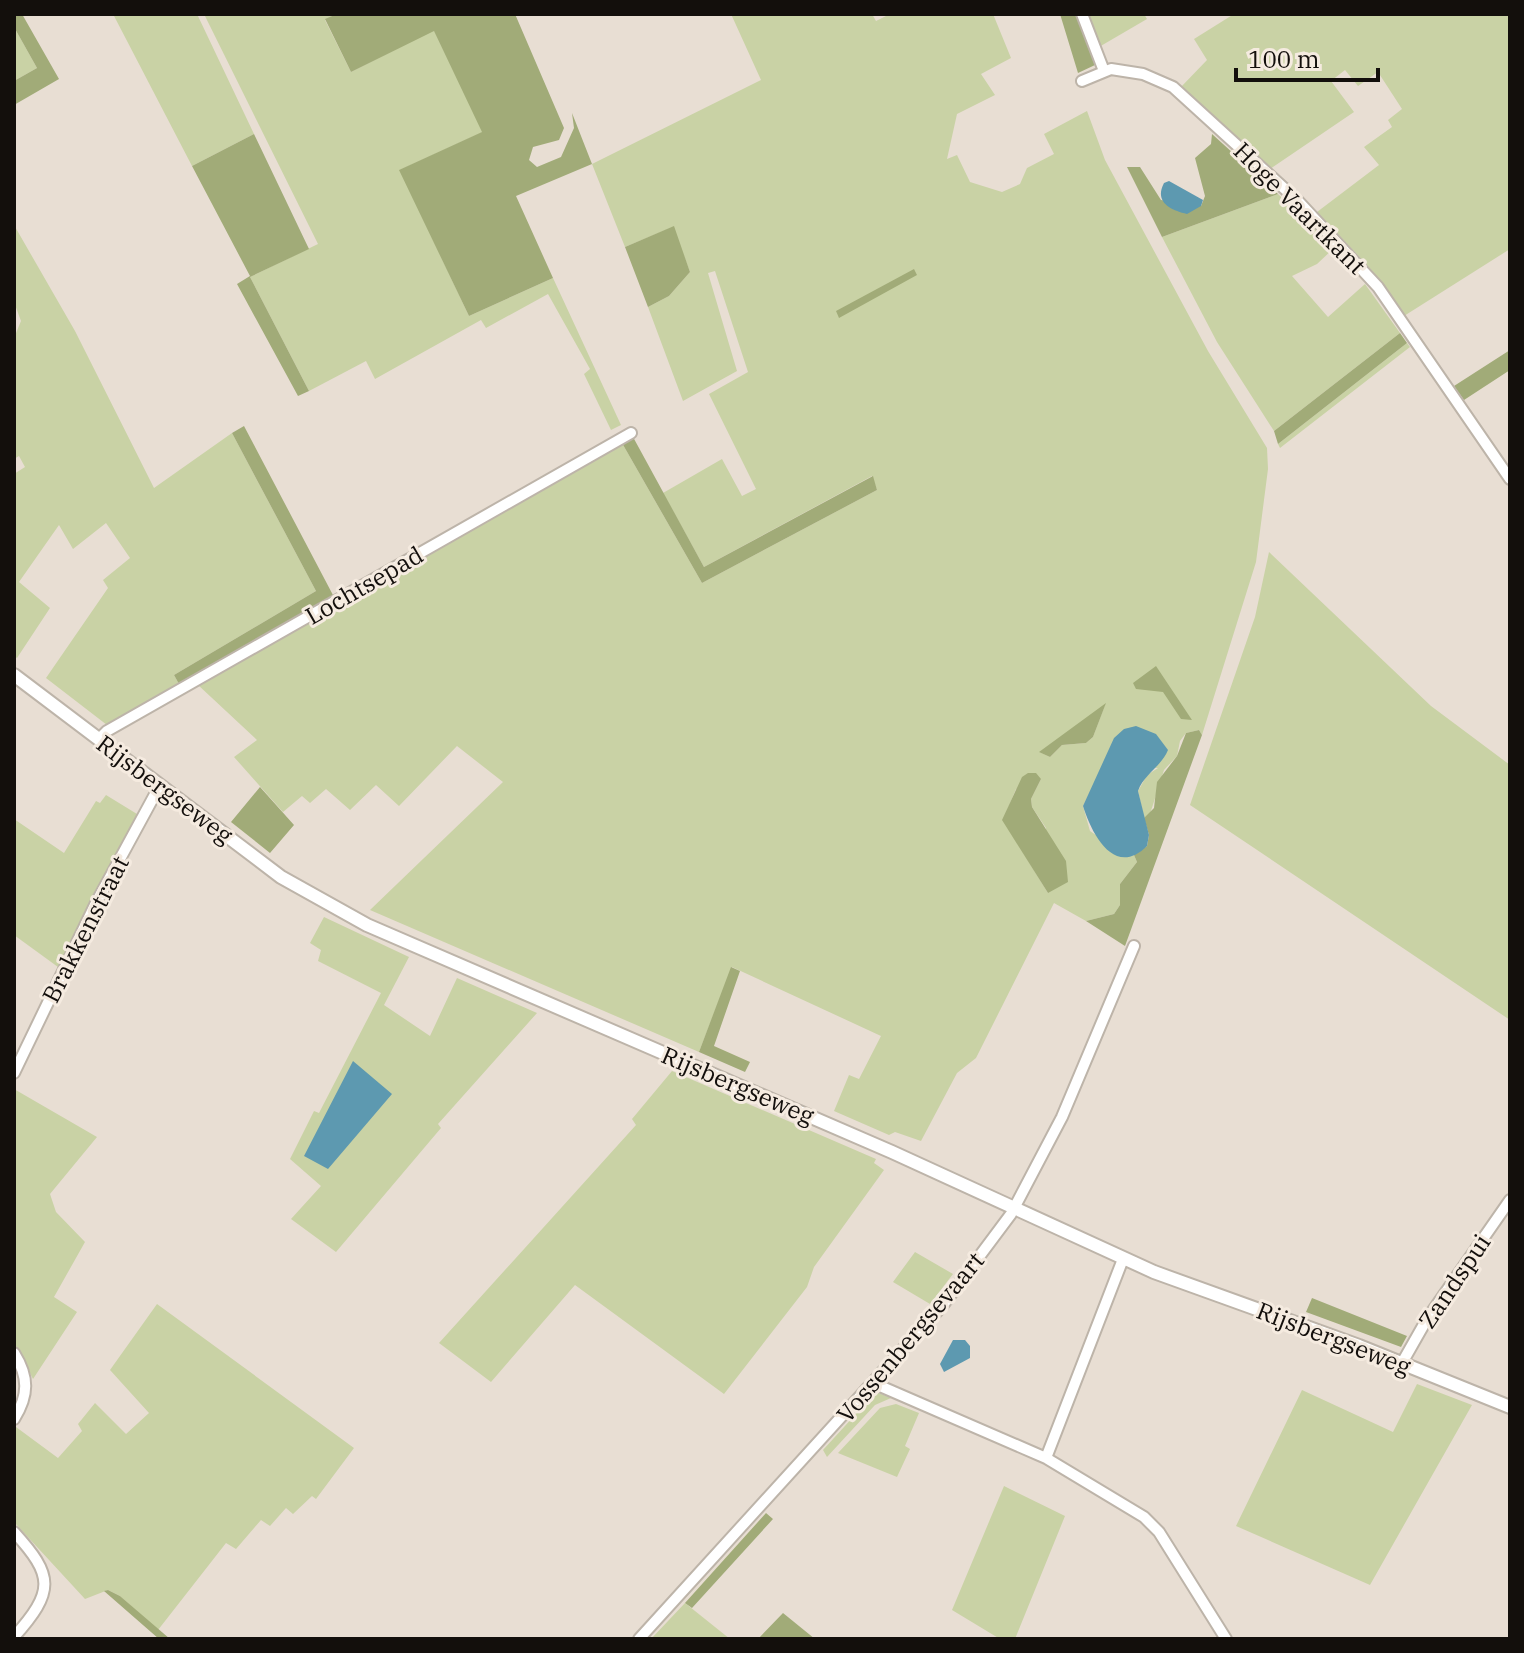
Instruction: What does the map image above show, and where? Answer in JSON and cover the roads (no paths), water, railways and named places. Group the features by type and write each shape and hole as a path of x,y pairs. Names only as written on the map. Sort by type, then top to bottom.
{"main road":[{"name":"Rijsbergseweg","path":"14,675 281,877 367,925 904,1157 1123,1259 1402,1363 1510,1407"}],"street":[{"path":"1082,14 1104,71"},
{"name":"Hoge Vaartkant","path":"1082,81 1111,69 1143,74 1173,87 1353,256 1447,384 1510,479"},
{"name":"Lochtsepad","path":"99,739 107,731 631,433"},
{"name":"Brakkenstraat","path":"14,1073 96,903 159,787"},
{"name":"Vossenbergsevaart","path":"639,1639 943,1305 1014,1208 1062,1117 1134,946"},
{"name":"Zandspui","path":"1402,1363 1427,1319 1510,1200"},
{"path":"1046,1458 1123,1259"},
{"path":"14,1353 24,1372 27,1390 14,1419"},
{"path":"873,1383 1046,1458 1150,1522 1226,1639"},
{"path":"14,1532 45,1573 45,1589 29,1621 14,1637"}],"water":[{"path":"1169,181 1203,200 1201,206 1187,214 1165,204 1161,190 1164,183"},
{"path":"1136,726 1156,734 1168,750 1138,791 1149,835 1147,846 1135,855 1124,857 1114,855 1098,839 1083,806 1114,738 1124,729"},
{"path":"353,1061 392,1094 328,1169 304,1156"},
{"path":"953,1340 965,1340 970,1346 970,1358 944,1372 940,1364"}]}
